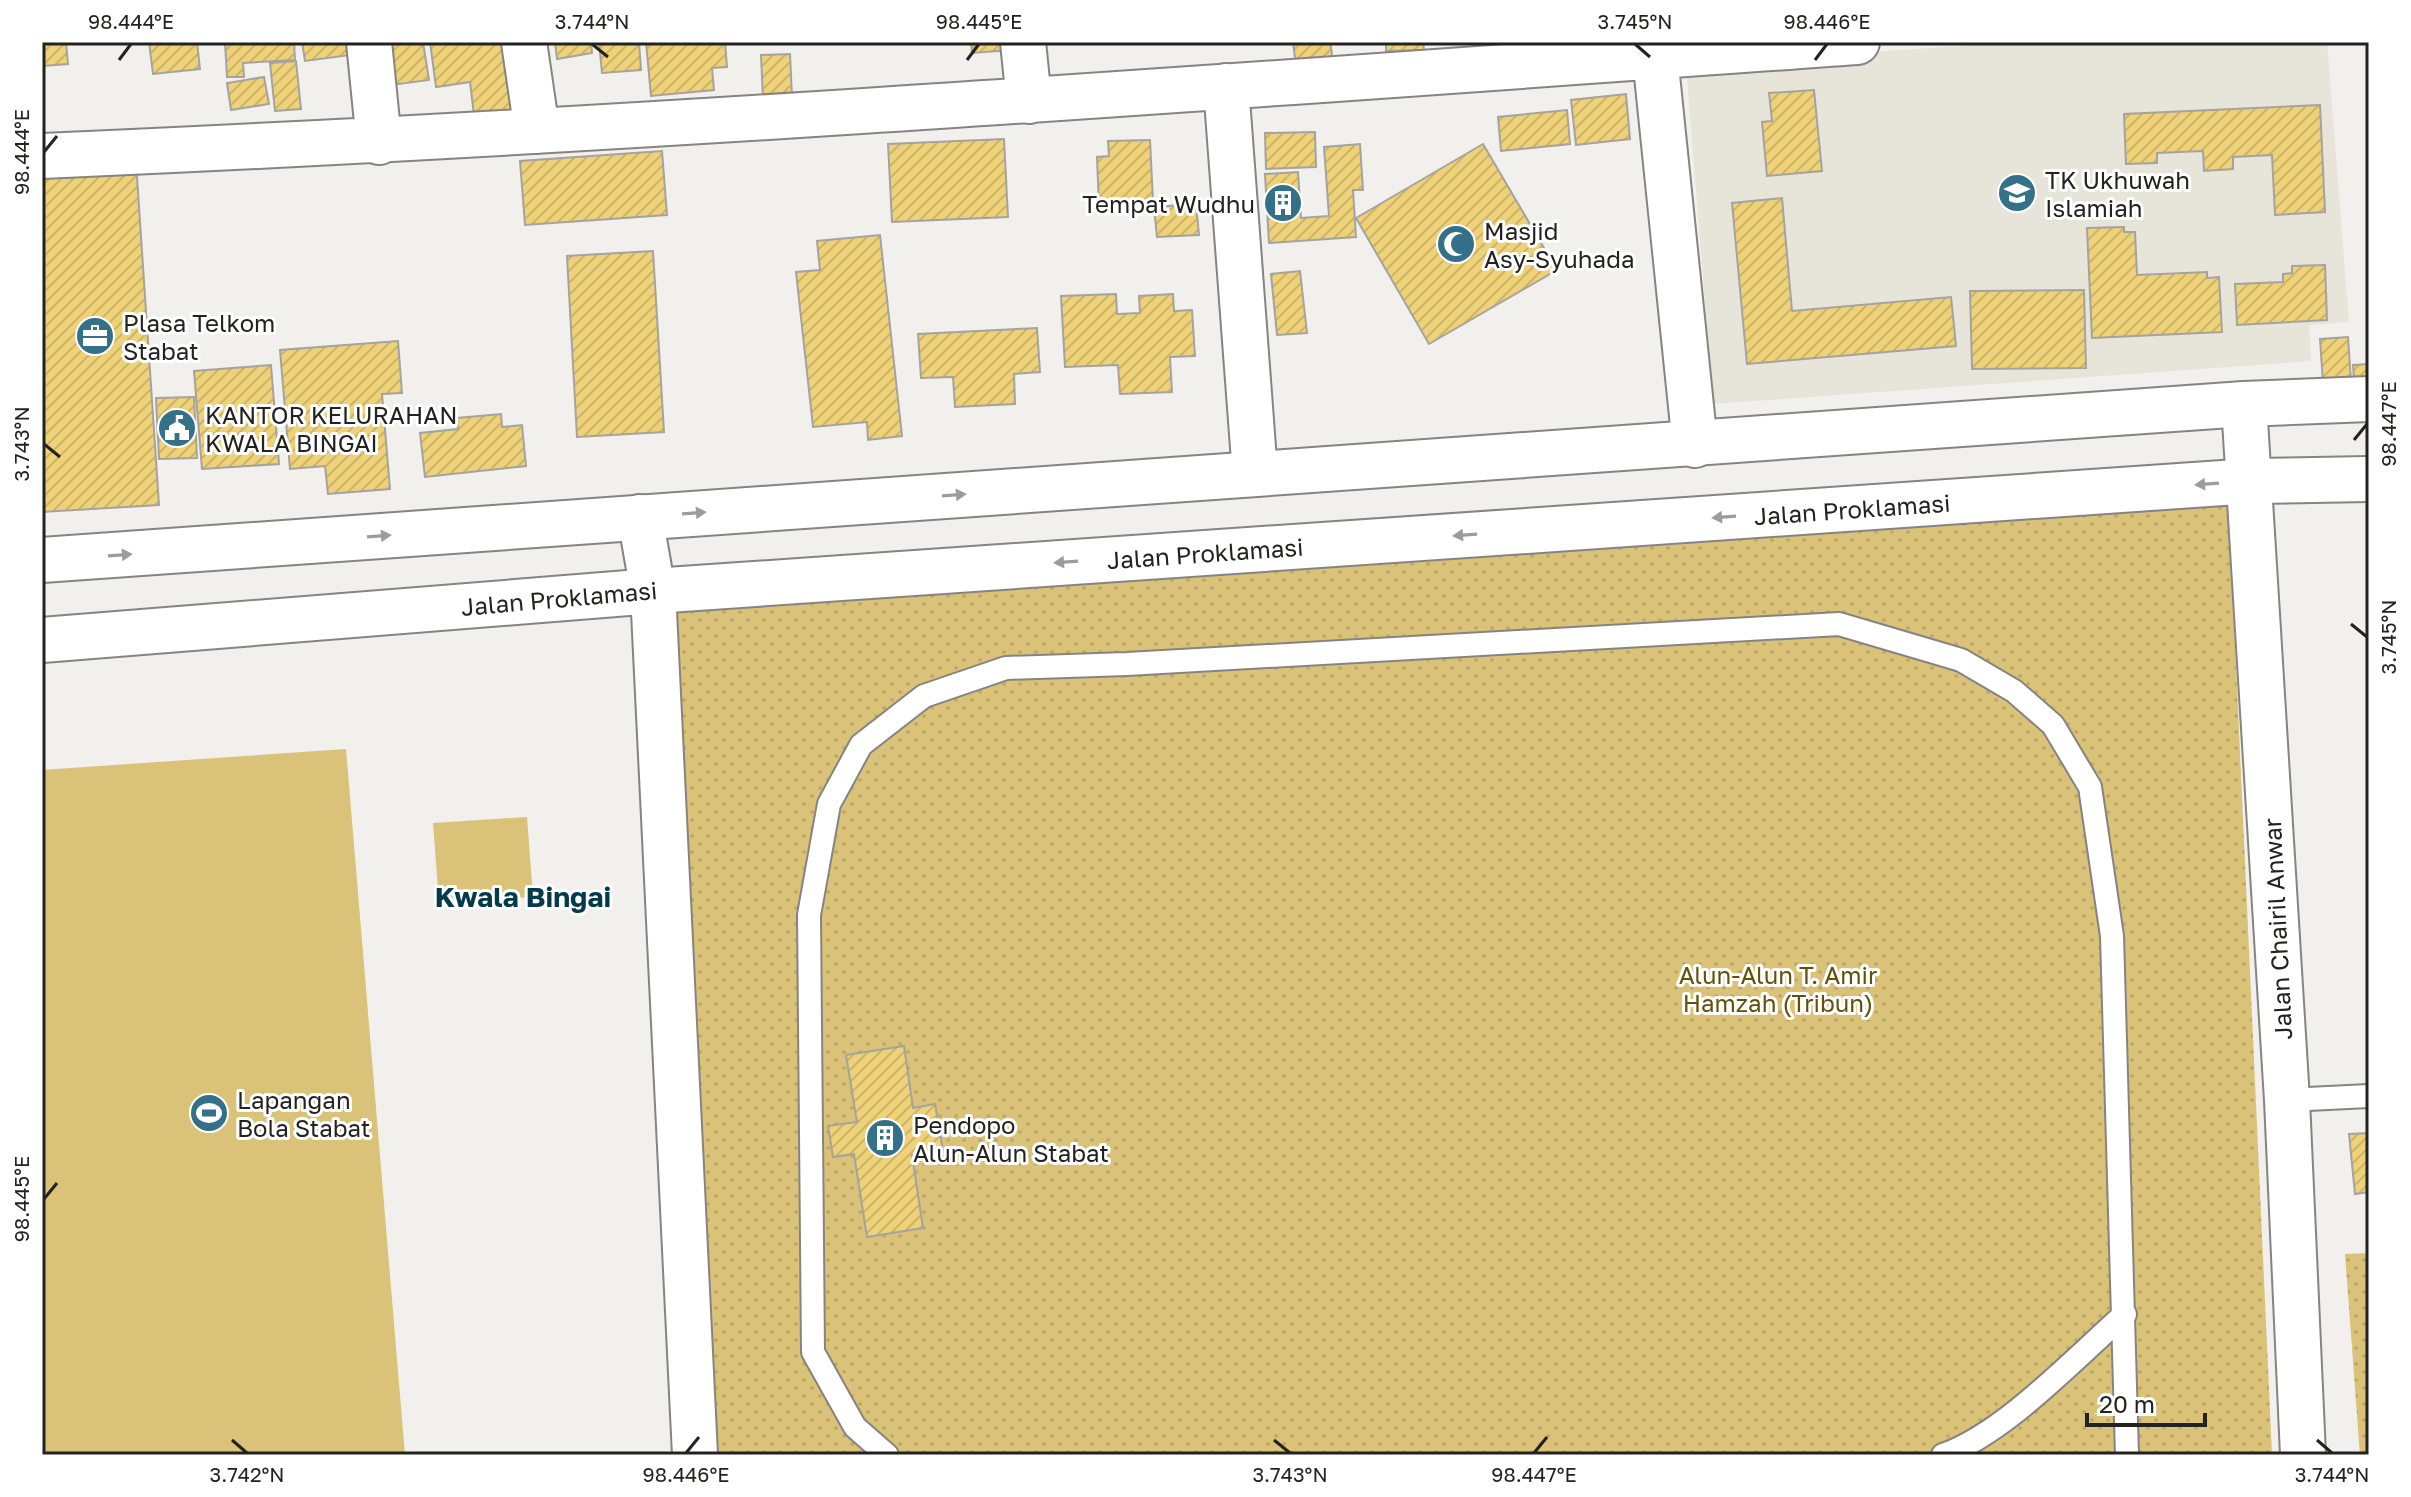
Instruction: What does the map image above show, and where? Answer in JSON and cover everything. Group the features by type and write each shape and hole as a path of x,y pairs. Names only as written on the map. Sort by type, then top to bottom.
{"street":[{"path":"369,42 379,142"},
{"path":"524,42 537,131"},
{"path":"1023,42 1029,101"},
{"path":"42,156 379,142 1029,101 1226,86 1350,59 1655,56 1857,42"},
{"path":"1655,56 1695,445"},
{"path":"1226,86 1255,474"},
{"path":"42,560 2244,404 2369,399"},
{"name":"Jalan Chairil Anwar","path":"2244,404 2252,481 2287,1100 2303,1455"},
{"name":"Jalan Proklamasi","path":"42,640 653,591 2252,481 2369,479"},
{"path":"640,517 653,591 695,1455"}],"lane":[{"path":"887,1455 855,1427 813,1352 809,915 829,804 861,745 924,696 1006,668 1143,664 1839,624 1961,660 2014,691 2053,725 2090,787 2112,936 2127,1455"},
{"path":"2287,1100 2369,1096"},
{"path":"1943,1455 1968,1446 1979,1438 2125,1314"}],"shaded area":[{"name":"TK Ukhuwah Islamiah","path":"2016,42 2327,42 2349,322 2309,325 2311,361 1713,404 1686,65"}],"green space":[{"name":"Alun-Alun T. Amir Hamzah (Tribun)","path":"2228,489 2272,1455 705,1455 662,599"},
{"name":"Lapangan Bola Stabat","path":"346,749 405,1455 42,1455 42,770"},
{"path":"527,817 533,897 439,903 433,823"},
{"path":"2369,1253 2369,1455 2360,1455 2345,1254"}],"building":[{"path":"42,42 66,42 68,64 43,66"},
{"path":"149,42 197,42 200,69 153,74"},
{"path":"225,42 294,42 295,60 243,63 244,77 227,77"},
{"path":"302,42 349,42 351,55 305,61"},
{"path":"385,42 423,42 429,80 392,85"},
{"path":"430,42 518,42 526,108 474,115 470,82 436,87"},
{"path":"555,42 591,42 592,53 557,59"},
{"path":"599,42 639,42 641,70 602,73"},
{"path":"646,42 725,42 727,67 712,68 714,90 651,96"},
{"path":"971,42 1009,42 1010,50 972,53"},
{"path":"1293,42 1330,42 1333,61 1296,66"},
{"path":"1386,42 1423,42 1424,50 1386,51"},
{"path":"790,54 792,97 763,99 761,55"},
{"path":"296,61 301,109 275,111 270,63"},
{"path":"264,77 269,104 231,110 227,83"},
{"path":"1814,90 1822,171 1767,176 1762,122 1772,121 1769,93"},
{"path":"1626,94 1630,139 1576,145 1571,100"},
{"path":"2320,105 2325,212 2275,215 2272,155 2233,157 2233,169 2204,171 2203,151 2157,153 2157,163 2126,164 2124,114"},
{"path":"1567,110 1570,144 1501,151 1498,117"},
{"path":"1315,132 1316,167 1266,169 1265,133"},
{"path":"1004,139 1008,217 892,222 888,144"},
{"path":"1150,140 1153,201 1099,206 1097,157 1109,156 1108,141"},
{"name":"Tempat Wudhu","path":"1360,144 1363,190 1353,190 1356,237 1269,243 1265,174 1298,172 1301,218 1329,216 1324,147"},
{"name":"Masjid Asy-Syuhada","path":"1483,144 1557,270 1429,344 1356,218"},
{"path":"662,151 667,215 525,225 520,161"},
{"name":"Plasa Telkom Stabat","path":"136,162 159,505 42,512 42,168"},
{"path":"1782,198 1792,311 1951,297 1956,346 1747,364 1732,203"},
{"path":"1196,204 1199,235 1157,237 1154,207"},
{"path":"2124,227 2124,232 2135,232 2137,275 2207,272 2207,278 2219,277 2222,332 2092,338 2087,228"},
{"path":"880,235 902,436 868,440 867,422 813,427 796,272 820,270 817,241"},
{"path":"653,251 664,432 577,437 567,256"},
{"path":"2325,265 2327,320 2237,325 2235,284 2283,282 2283,274 2292,273 2292,266"},
{"path":"1300,271 1307,333 1277,335 1271,274"},
{"path":"2084,290 2086,368 1972,369 1970,291"},
{"path":"1116,294 1117,314 1140,313 1139,296 1173,294 1174,311 1192,310 1195,356 1170,357 1172,392 1120,394 1118,365 1065,367 1061,296"},
{"path":"1037,328 1040,372 1014,374 1015,404 955,407 953,377 921,378 918,334"},
{"path":"2348,337 2351,381 2323,383 2320,339"},
{"path":"398,341 402,393 382,394 390,489 328,494 325,466 290,469 280,350"},
{"path":"2369,364 2369,393 2355,394 2353,365"},
{"path":"271,365 279,464 202,469 194,371"},
{"name":"KANTOR KELURAHAN KWALA BINGAI","path":"194,397 197,458 159,459 156,398"},
{"path":"501,414 502,427 522,425 526,466 425,477 420,433 458,429 457,418"},
{"name":"Pendopo Alun-Alun Stabat","path":"904,1046 913,1108 935,1104 943,1151 912,1155 923,1228 867,1237 854,1154 833,1157 828,1126 857,1122 846,1055"},
{"path":"2369,1133 2369,1192 2355,1194 2349,1134"}],"place":[{"name":"TK Ukhuwah Islamiah","path":"2017,193"},
{"name":"Tempat Wudhu","path":"1283,203"},
{"name":"Masjid Asy-Syuhada","path":"1456,244"},
{"name":"Plasa Telkom Stabat","path":"95,336"},
{"name":"KANTOR KELURAHAN KWALA BINGAI","path":"177,428"},
{"name":"Lapangan Bola Stabat","path":"209,1113"},
{"name":"Pendopo Alun-Alun Stabat","path":"885,1138"}],"district":[{"name":"Kwala Bingai","path":"523,896"}]}
